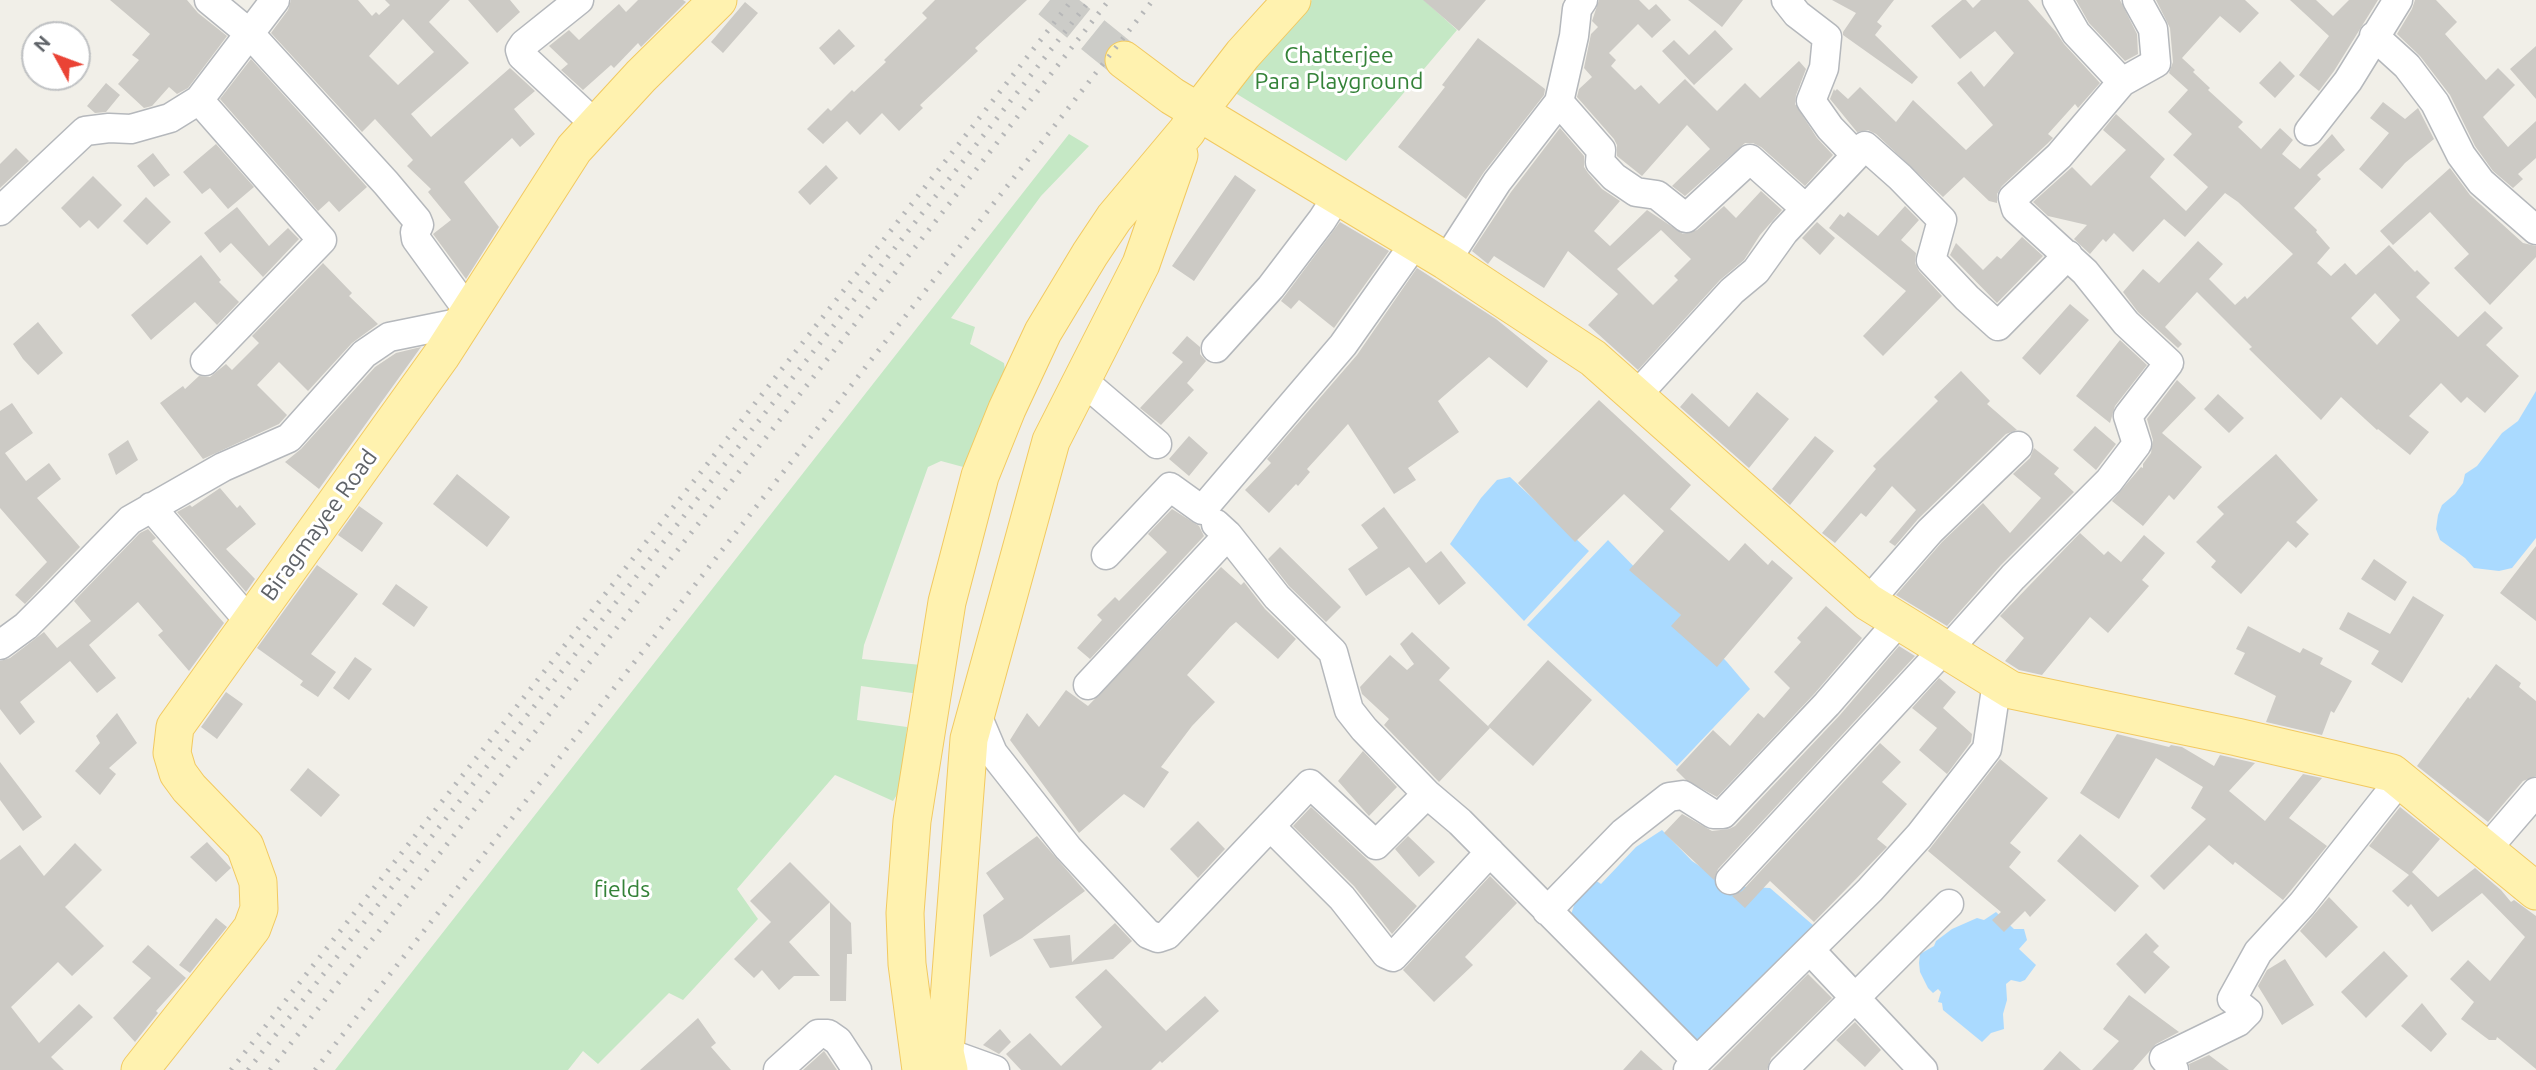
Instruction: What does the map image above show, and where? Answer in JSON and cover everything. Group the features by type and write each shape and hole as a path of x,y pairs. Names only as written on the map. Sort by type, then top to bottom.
{"main road":[{"path":"939,1064 907,964 905,913 912,821 947,602 980,476 1007,409 1043,332 1114,218 1193,122 1242,54 1292,0"},
{"name":"Biragmayee Road","path":"140,1070 252,928 259,909 258,882 245,846 178,773 172,753 175,727 441,356 574,149 713,2"},
{"path":"1124,60 1172,96 1193,122 1338,195 1593,358 1868,602 1997,682 2011,690 2237,737 2392,773 2536,891"},
{"path":"939,1064 969,739 976,713 1051,441 1141,264 1193,122"}],"street":[{"path":"0,645 26,626 130,520 223,467 289,438 364,354 388,337 466,317 416,239 415,232 419,225 417,220 249,33 209,0"},
{"path":"0,211 85,131 131,129 170,118 199,100 275,0"},
{"path":"579,0 520,50 522,55 596,125"},
{"path":"1202,510 1343,345 1497,182 1559,102 1574,36 1577,9 1583,0"},
{"path":"1786,0 1797,14 1826,37 1824,68 1811,101 1830,128 1856,155"},
{"path":"2057,0 2076,33 2122,82"},
{"path":"1730,880 1933,661 1937,645 1953,644 2012,577 2109,481 2137,444 2128,416 2169,363 2126,323 2085,272 2016,209 2013,198 2059,156 2122,82 2156,62 2153,29 2137,0"},
{"path":"2309,131 2348,81 2398,0"},
{"path":"2374,36 2407,66 2435,103 2461,155 2481,182 2536,230"},
{"path":"199,100 322,240 205,361"},
{"path":"1559,102 1601,150 1600,162 1614,177 1636,192 1657,195 1686,218 1750,159 1805,208"},
{"path":"1636,396 1732,291 1755,271 1805,208 1865,146 1942,220 1931,260 1998,326 2068,255"},
{"path":"1216,348 1272,287 1338,195"},
{"path":"1083,380 1157,444"},
{"path":"1868,602 1930,531 2018,446"},
{"path":"1106,555 1170,486 1202,510 1228,535 1277,597 1333,652 1349,710 1363,729 1427,794 1490,852 1693,1065 1810,950 1919,836 1987,749 1997,682"},
{"path":"151,507 249,621"},
{"path":"1088,685 1228,535"},
{"path":"1547,911 1623,833 1670,797 1683,794 1713,814 1723,814 1827,704 1899,621"},
{"path":"976,713 993,753 1068,848 1148,934 1158,938 1167,935 1310,785 1376,845 1427,794"},
{"path":"2162,1066 2238,1022 2248,1012 2232,999 2258,952 2302,904 2400,780"},
{"path":"2486,850 2536,792"},
{"path":"1270,826 1342,898 1386,954 1393,957 1490,852"},
{"path":"1783,1070 1949,904"},
{"path":"1810,950 1923,1070"},
{"path":"778,1070 818,1034 828,1034 838,1041 857,1070"},
{"path":"939,1064 995,1070"}],"green space":[{"name":"Chatterjee Para Playground","path":"1312,0 1424,0 1457,30 1346,161 1232,91"},
{"name":"fields","path":"1069,134 1089,146 1041,196 951,318 975,327 970,344 1004,363 1006,378 967,468 941,461 928,467 864,645 862,659 921,665 919,694 861,686 857,720 907,727 903,785 893,801 835,775 737,889 758,919 683,1000 669,993 598,1064 583,1051 568,1070 335,1070"}],"water":[{"path":"2536,391 2536,538 2512,568 2499,571 2474,568 2440,540 2436,529 2438,515 2442,505 2463,483 2465,474 2477,466 2502,433 2518,421"},
{"path":"1510,477 1589,551 1524,621 1450,544 1481,498 1497,480"},
{"path":"1608,540 1750,689 1677,766 1527,625"},
{"path":"1662,830 1692,861 1729,886 1770,888 1821,932 1702,1049 1568,924 1577,896 1589,890 1595,880 1601,884 1636,847"},
{"path":"1996,912 2014,929 2024,929 2027,940 2019,949 2036,965 2025,980 2011,980 2006,984 2004,1029 1991,1033 1982,1042 1943,1010 1942,1003 1938,1002 1941,992 1938,989 1933,993 1928,988 1920,972 1919,963 1920,954 1934,946 1936,941 1952,929 1977,918 1984,920"}],"building":[{"path":"110,0 187,0 198,13 227,36 188,88 177,94 169,87 152,106 144,108 118,84 139,60 132,55 150,34"},
{"path":"291,0 358,0 372,16 376,12 379,15 390,5 385,0 450,0 429,22 469,63 411,114 431,137 510,68 535,91 514,109 535,134 520,147 512,138 464,182 499,227 466,279 433,234 451,220 428,192 431,189 407,166 413,160 375,119 362,132 271,33 288,10","holes":["403,19 434,52 398,85 369,56"]},
{"path":"468,0 510,0 520,12 497,33"},
{"path":"638,0 686,2 641,47 638,43 614,68 611,65 583,90 561,70 568,64 549,46 569,30 579,40 619,4 626,12"},
{"path":"935,0 1027,0 975,48 978,51 920,105 923,108 899,131 882,113 860,135 847,121 823,144 807,129 828,108 831,111 886,62 884,60 927,18 922,13"},
{"path":"1423,0 1486,0 1459,31"},
{"path":"1599,0 1639,0 1649,10 1656,4 1671,20 1652,38 1638,24 1609,53 1616,60 1611,66 1635,90 1641,85 1659,104 1685,79 1717,111 1745,83 1760,98 1799,61 1806,69 1795,104 1817,138 1833,155 1805,186 1761,147 1745,143 1685,196 1672,186 1710,149 1687,125 1642,176 1617,156 1614,139 1577,97 1579,89 1592,77 1584,68 1591,34 1598,27 1592,21"},
{"path":"1688,0 1743,0 1722,27"},
{"path":"1832,0 1894,0 1877,22 1882,26 1875,35 1918,77 1912,84 1843,35 1856,13"},
{"path":"1962,0 1966,0 1973,8 1981,0 2028,0 2100,83 2078,108 2075,104 2048,134 2053,138 2002,186 1997,194 1997,203 1989,201 1964,177 1943,197 1876,134 1868,130 1857,132 1830,99 1834,89 1848,99 1860,87 1896,122 1913,100 1966,150 1993,125 1957,83 1971,71 1984,87 2014,53 1995,31 1960,59 1931,26"},
{"path":"2076,0 2120,0 2137,34 2138,54 2125,61 2089,23"},
{"path":"2156,0 2245,0 2259,13 2240,33 2220,16 2182,58 2210,88 2208,90 2243,122 2238,127 2261,149 2280,128 2293,140 2282,154 2300,169 2332,134 2345,150 2317,175 2321,179 2294,208 2317,230 2330,248 2317,263 2331,276 2345,263 2356,275 2389,245 2415,272 2417,270 2430,283 2416,297 2458,337 2485,311 2503,328 2486,345 2519,376 2485,413 2467,397 2461,403 2441,383 2409,416 2429,432 2410,455 2341,397 2321,420 2249,349 2252,347 2197,292 2165,327 2182,344 2178,348 2138,312 2123,292 2143,269 2159,283 2198,241 2223,264 2209,279 2235,305 2245,296 2247,299 2293,254 2225,193 2185,237 2164,219 2133,252 2114,233 2106,242 2103,239 2090,254 2074,239 2087,225 2048,216 2033,202 2072,167 2091,186 2126,150 2103,130 2116,114 2165,159 2150,177 2186,211 2208,187 2173,155 2192,134 2168,112 2188,90 2169,73 2173,62 2170,28","holes":["2375,293 2400,320 2377,345 2351,318"]},
{"path":"2290,0 2316,0 2333,16 2349,0 2378,0 2319,91 2299,75 2329,36"},
{"path":"2415,0 2436,0 2457,22 2445,34 2486,80 2498,68 2515,85 2483,117 2508,147 2536,121 2536,158 2518,174 2523,179 2513,188 2493,171 2475,146 2450,95 2420,56 2397,34"},
{"path":"745,2 758,13 723,53 711,42"},
{"path":"839,29 855,46 834,65 819,48"},
{"path":"1715,30 1733,49 1694,85 1662,51 1674,40 1689,55"},
{"path":"1478,38 1545,89 1544,95 1466,199 1398,147 1445,87 1442,85"},
{"path":"2536,46 2536,99 2510,69"},
{"path":"251,59 367,187 339,212 329,201 318,211 220,99"},
{"path":"2280,61 2295,76 2275,98 2259,83"},
{"path":"106,83 120,95 106,112 95,113 87,106"},
{"path":"2383,102 2405,119 2418,108 2434,139 2405,163 2382,189 2359,169 2389,133 2370,118"},
{"path":"1560,128 1584,156 1584,167 1588,173 1602,189 1620,201 1594,231 1610,246 1647,210 1683,234 1697,230 1724,206 1736,218 1761,191 1782,210 1760,235 1744,260 1720,280 1638,370 1588,325 1618,294 1568,251 1544,288 1494,256 1488,264 1472,251 1511,192","holes":["1661,230 1691,259 1674,276 1678,280 1653,305 1617,269"]},
{"path":"216,144 254,187 228,209 210,188 202,194 183,172"},
{"path":"16,148 29,161 0,188 0,164"},
{"path":"153,153 170,175 154,187 137,166"},
{"path":"826,165 838,178 810,205 798,192"},
{"path":"2450,168 2470,195 2523,243 2536,246 2536,257 2490,305 2454,268 2469,254 2430,212 2393,245 2380,231"},
{"path":"1235,175 1256,190 1194,281 1172,266"},
{"path":"93,176 122,205 98,229 89,220 80,228 61,208"},
{"path":"146,197 171,222 147,245 123,221"},
{"path":"1905,206 1919,220 1901,240 1916,253 1915,263 1919,271 1942,296 1883,356 1863,336 1906,291 1829,228 1840,214 1844,217 1848,212 1878,236"},
{"path":"237,207 269,246 288,228 299,239 263,277 231,243 220,253 204,233"},
{"path":"1340,222 1389,251 1334,328 1299,300 1291,309 1281,301"},
{"path":"1817,222 1835,238 1820,255 1802,238"},
{"path":"2022,237 2043,256 1997,303 1950,255 1956,243 1983,270 1997,256 2001,259"},
{"path":"201,255 221,280 219,282 239,302 217,325 195,302 151,340 131,315"},
{"path":"323,263 352,293 349,296 378,324 352,343 308,391 279,362 257,385 287,415 279,424 203,459 160,403 183,386 185,389 199,376 210,377 226,364 232,370 259,343 252,336"},
{"path":"1417,268 1496,319 1548,361 1527,388 1489,357 1438,401 1459,432 1408,468 1416,480 1394,494 1348,424 1307,469 1310,472 1298,486 1296,484 1269,513 1245,490 1271,463 1267,459 1357,355"},
{"path":"2070,304 2089,320 2040,375 2022,358"},
{"path":"38,322 63,353 38,375 13,344"},
{"path":"1187,336 1200,347 1200,354 1206,361 1187,383 1194,390 1161,425 1140,408 1183,362 1172,353"},
{"path":"2120,340 2147,365 2115,406 2110,423 2076,396"},
{"path":"421,347 319,489 285,462 301,449 375,367 396,353"},
{"path":"1961,371 1990,401 1987,404 2017,430 2006,434 1918,519 1895,546 1889,542 1916,510 1892,486 1866,517 1861,513 1835,543 1822,533 1876,469 1873,466 1938,401 1934,397"},
{"path":"2177,380 2196,398 2162,433 2202,467 2174,500 2169,495 2143,526 2112,501 2141,467 2143,468 2151,453 2153,440 2147,419"},
{"path":"1757,392 1789,419 1749,468 1680,407 1692,393 1729,427"},
{"path":"2218,394 2244,418 2229,433 2204,409"},
{"path":"1599,400 1691,485 1670,509 1729,561 1745,543 1768,565 1772,560 1793,578 1717,667 1671,626 1681,615 1629,570 1664,531 1624,494 1575,542 1518,483"},
{"path":"12,403 33,433 5,453 26,481 49,463 61,479 37,498 80,547 25,604 15,595 47,562 0,508 0,411"},
{"path":"2095,426 2116,444 2096,470 2073,450"},
{"path":"1189,436 1208,453 1189,476 1169,459"},
{"path":"1815,436 1834,451 1790,505 1772,489"},
{"path":"128,440 138,460 116,475 108,454"},
{"path":"2034,448 2059,468 2054,474 2074,492 2001,565 1947,626 1896,595 1942,542 1983,503 2010,533 2041,498 2013,474 2030,458"},
{"path":"2276,454 2318,500 2296,522 2309,534 2296,548 2288,541 2241,594 2211,567 2216,561 2196,542 2224,514 2217,507"},
{"path":"457,474 510,517 487,547 433,504"},
{"path":"220,488 237,508 240,505 256,524 226,549 255,579 246,592 177,512 190,505 192,507"},
{"path":"359,506 383,523 362,552 338,535"},
{"path":"1384,507 1426,563 1441,551 1466,583 1439,605 1409,567 1366,596 1348,569 1378,548 1361,525"},
{"path":"1172,509 1199,526 1204,536 1090,659 1077,648 1102,620 1097,615 1115,597 1119,601 1167,552 1148,534"},
{"path":"148,529 156,538 152,541 224,623 189,671 158,635 163,631 138,602 89,645 116,678 97,693 70,661 20,702 35,722 20,735 0,709 0,661 10,658 44,632 57,648 91,621 74,601 140,533"},
{"path":"2080,533 2104,555 2108,551 2121,562 2144,535 2165,553 2142,580 2149,586 2108,633 2090,617 2042,675 2019,670 2005,661 2024,638 2000,616"},
{"path":"2536,546 2536,621 2500,593"},
{"path":"1280,547 1341,607 1326,622 1289,586 1268,559"},
{"path":"2374,559 2407,582 2395,601 2361,579"},
{"path":"317,565 358,594 311,654 336,672 318,697 300,685 303,681 257,648"},
{"path":"1221,567 1241,585 1244,582 1265,609 1296,639 1278,659 1236,622 1230,627 1187,675 1215,702 1192,726 1161,767 1169,772 1144,808 1124,794 1079,833 1010,740 1027,713 1039,727 1066,690 1088,706"},
{"path":"396,584 428,607 414,627 382,604"},
{"path":"2413,596 2444,615 2402,683 2371,664 2379,651 2339,629 2348,612 2390,634"},
{"path":"1826,606 1862,638 1815,693 1717,797 1686,780 1676,770 1713,730 1730,746 1758,713 1764,718 1790,688 1774,672 1801,642 1797,638"},
{"path":"2248,626 2300,653 2303,648 2323,658 2320,664 2352,681 2334,713 2331,711 2322,735 2266,722 2276,696 2234,674 2245,653 2236,649"},
{"path":"1412,632 1450,668 1439,680 1490,728 1439,782 1384,725 1389,719 1362,694 1360,687 1390,655 1407,670 1414,664 1400,644"},
{"path":"1899,646 1915,656 1718,869 1714,880 1664,833 1682,814 1712,831 1735,826 1840,715"},
{"path":"355,657 372,669 349,700 333,688"},
{"path":"1548,660 1592,700 1533,766 1488,726"},
{"path":"2496,664 2521,683 2519,687 2536,701 2536,776 2523,781 2488,822 2417,766"},
{"path":"1939,678 1956,692 1943,708 1972,734 1971,742 1947,774 1919,750 1937,728 1912,708"},
{"path":"226,692 243,704 217,739 201,727"},
{"path":"117,713 137,743 109,768 116,774 100,795 75,771 100,743 96,736"},
{"path":"2117,734 2169,747 2182,747 2214,766 2220,755 2255,763 2229,791 2265,821 2303,774 2322,778 2289,818 2327,846 2283,900 2209,845 2164,890 2150,876 2206,819 2191,808 2203,787 2156,758 2119,819 2080,793"},
{"path":"1880,743 1901,762 1882,782 1907,804 1877,839 1887,847 1814,922 1770,881 1745,908 1732,896 1742,891"},
{"path":"1363,751 1397,787 1369,816 1338,781"},
{"path":"2000,759 2048,798 2010,843 2021,852 2009,867 2046,900 2030,917 2025,911 2004,932 1992,920 2001,912 1928,851"},
{"path":"0,762 42,817 23,831 0,800"},
{"path":"308,768 340,795 321,817 290,790"},
{"path":"1311,807 1417,906 1392,934 1354,886 1293,826"},
{"path":"2400,807 2440,839 2412,872 2438,897 2475,868 2511,902 2514,900 2536,916 2536,1069 2497,1037 2496,1040 2489,1040 2461,1019 2474,1002 2450,979 2468,960 2490,981 2525,937 2482,893 2432,932 2411,904 2408,907 2392,891 2409,875 2369,846"},
{"path":"1198,821 1225,849 1198,878 1170,849"},
{"path":"2080,834 2139,886 2115,912 2057,861"},
{"path":"1037,836 1085,891 1022,938 990,957 983,915 1004,899 986,873"},
{"path":"1408,836 1435,862 1419,877 1395,849"},
{"path":"207,842 231,868 216,882 190,857"},
{"path":"75,843 102,870 65,907 104,946 72,976 58,962 11,1007 39,1043 79,1004 93,1017 51,1057 64,1070 0,1070 0,860 20,845 44,876"},
{"path":"790,862 830,902 789,942 820,976 794,976 779,990 762,970 754,978 734,959 771,922 750,901"},
{"path":"1490,876 1517,903 1465,957 1473,965 1434,1002 1403,970"},
{"path":"2329,897 2358,927 2326,958 2300,931"},
{"path":"830,902 851,923 852,954 847,954 846,1001 830,1001"},
{"path":"216,918 227,927 190,973 179,965"},
{"path":"1115,923 1132,941 1113,959 1050,968 1033,939 1070,935 1072,962"},
{"path":"2146,933 2159,946 2153,952 2170,967 2145,994 2116,964"},
{"path":"148,945 186,978 156,1011 158,1013 135,1042 113,1018 151,978 132,962"},
{"path":"2384,951 2408,976 2366,1018 2341,992"},
{"path":"2285,959 2314,1005 2282,1025 2258,986 2267,970"},
{"path":"1106,969 1166,1031 1205,996 1219,1011 1151,1070 1021,1070 1006,1054 1030,1033 1061,1066 1102,1027 1075,997"},
{"path":"1808,974 1832,998 1771,1058 1767,1070 1712,1070"},
{"path":"2129,995 2179,1032 2156,1044 2133,1070 2092,1070 2119,1041 2103,1029"},
{"path":"2422,1003 2447,1034 2431,1052 2401,1026"},
{"path":"698,1018 716,1043 711,1047 731,1070 640,1070"},
{"path":"1855,1022 1881,1050 1865,1067 1836,1040"},
{"path":"1000,1029 1011,1042 999,1054 983,1045"},
{"path":"1641,1050 1663,1070 1623,1070"},
{"path":"824,1051 837,1070 803,1070"},
{"path":"2060,1051 2081,1070 2043,1070"},
{"path":"2209,1055 2229,1070 2190,1070 2189,1064"}],"tunnel":[{"path":"1050,0 1124,60"}],"railway":[{"path":"231,1070 1072,0"},
{"path":"248,1070 1090,0"},
{"path":"270,1070 1109,0"},
{"path":"315,1070 1153,0"}]}
